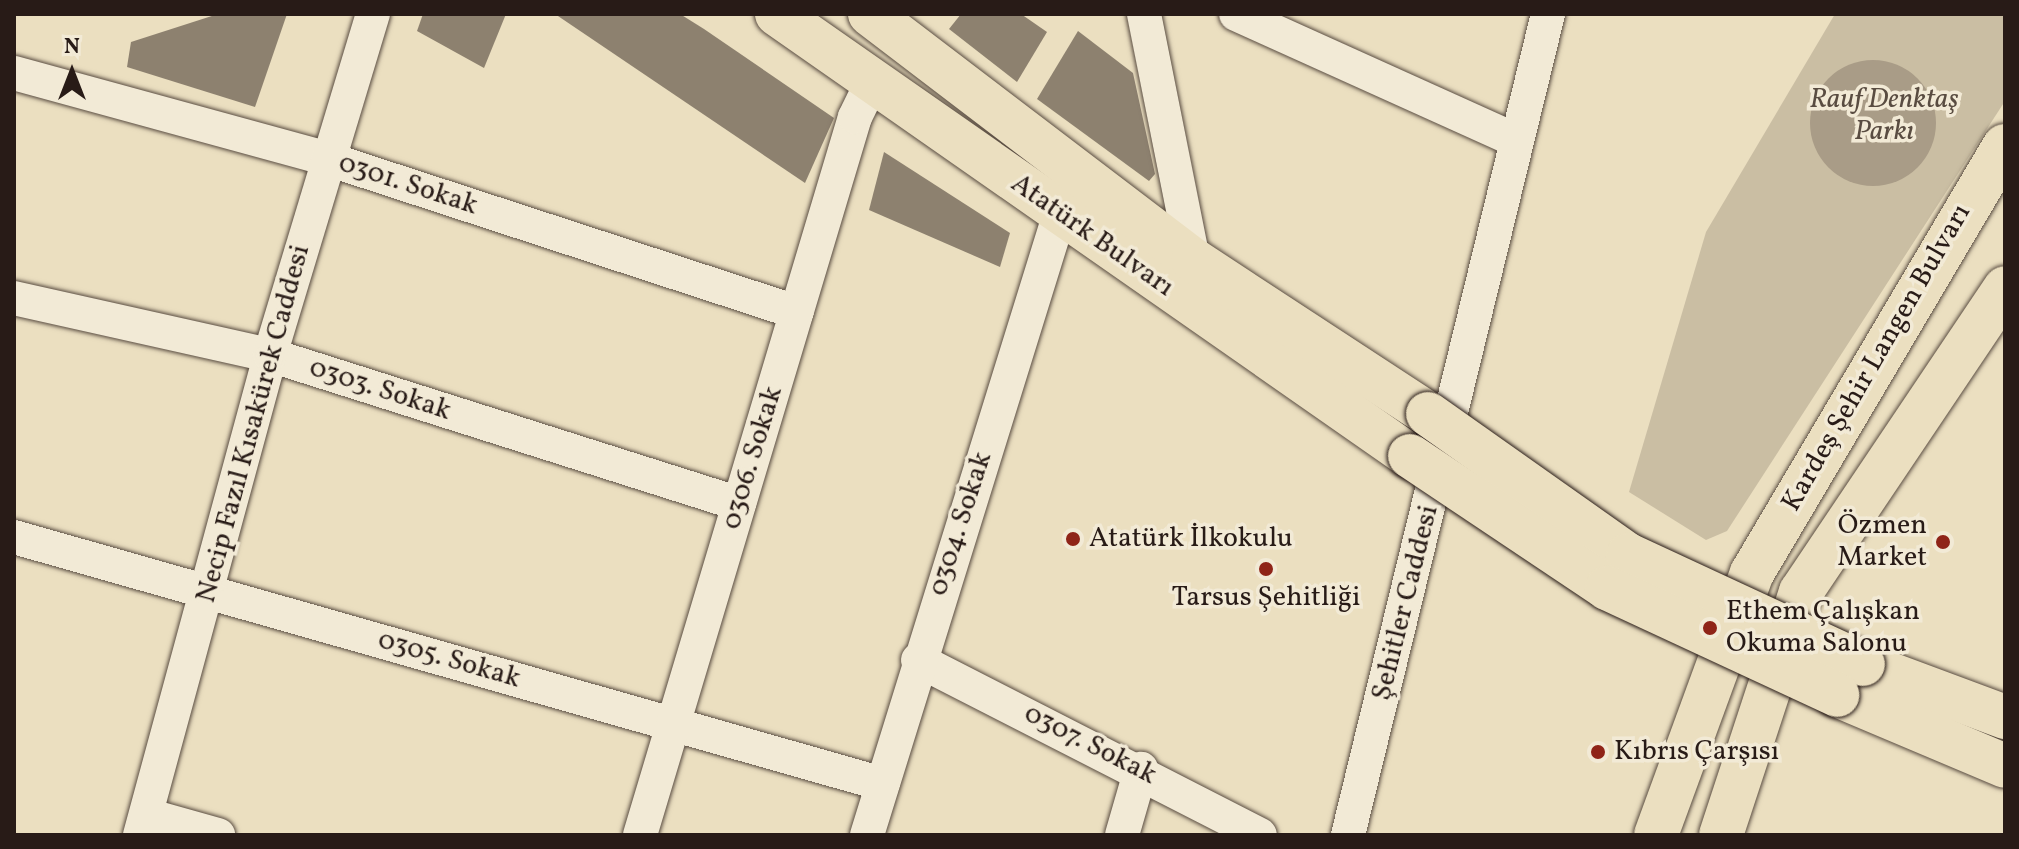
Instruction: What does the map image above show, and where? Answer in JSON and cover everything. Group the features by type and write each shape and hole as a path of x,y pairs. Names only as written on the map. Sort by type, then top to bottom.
{"main road":[{"name":"Atatürk Bulvarı","path":"777,14 871,84 1607,588 1850,680"},
{"path":"870,14 1193,260 1428,414 1628,555 2005,766"},
{"name":"Kardeş Şehir Langen Bulvarı","path":"1656,835 1752,573 2005,146"},
{"name":"Kardeş Şehir Langen Bulvarı","path":"1721,835 1801,592 1997,315"},
{"path":"1850,680 2005,717"}],"street":[{"name":"Necip Fazıl Kısakürek Caddesi","path":"144,825 270,355 373,14"},
{"path":"1144,14 1193,260"},
{"path":"1236,14 1513,139"},
{"name":"Şehitler Caddesi","path":"1348,835 1423,543 1457,369 1513,139 1548,14"},
{"name":"0301. Sokak","path":"14,73 328,159 797,312"},
{"name":"0306. Sokak","path":"640,835 855,117 871,84"},
{"name":"0304. Sokak","path":"867,835 918,660 1060,213"},
{"name":"0303. Sokak","path":"14,298 270,355 739,504"},
{"name":"0305. Sokak","path":"14,537 883,784"},
{"name":"0307. Sokak","path":"918,660 1141,769 1260,835"},
{"path":"1122,835 1141,769"},
{"path":"144,825 218,835"}],"green space":[{"name":"Rauf Denktaş Parkı","path":"1835,14 2005,14 2005,101 1727,531 1706,540 1629,492 1706,232"}],"shaded area":[{"path":"1873,60 1897,65 1918,78 1931,99 1936,123 1931,147 1918,168 1897,181 1873,186 1849,181 1828,168 1815,147 1810,123 1815,99 1828,78 1849,65"}],"building":[{"path":"218,14 287,14 255,107 127,67 131,42"},
{"path":"423,14 506,14 484,68 417,31"},
{"path":"555,14 680,14 704,29 834,118 805,183"},
{"path":"961,14 1021,14 1047,32 1017,82 949,29"},
{"path":"1078,31 1133,73 1155,174 1149,181 1037,99"},
{"path":"884,152 1010,233 1000,267 869,210"}],"place":[{"name":"Atatürk İlkokulu","path":"1073,539"},
{"name":"Özmen Market","path":"1943,542"},
{"name":"Tarsus Şehitliği","path":"1266,569"},
{"name":"Ethem Çalışkan Okuma Salonu","path":"1710,628"},
{"name":"Kıbrıs Çarşısı","path":"1598,752"}]}
